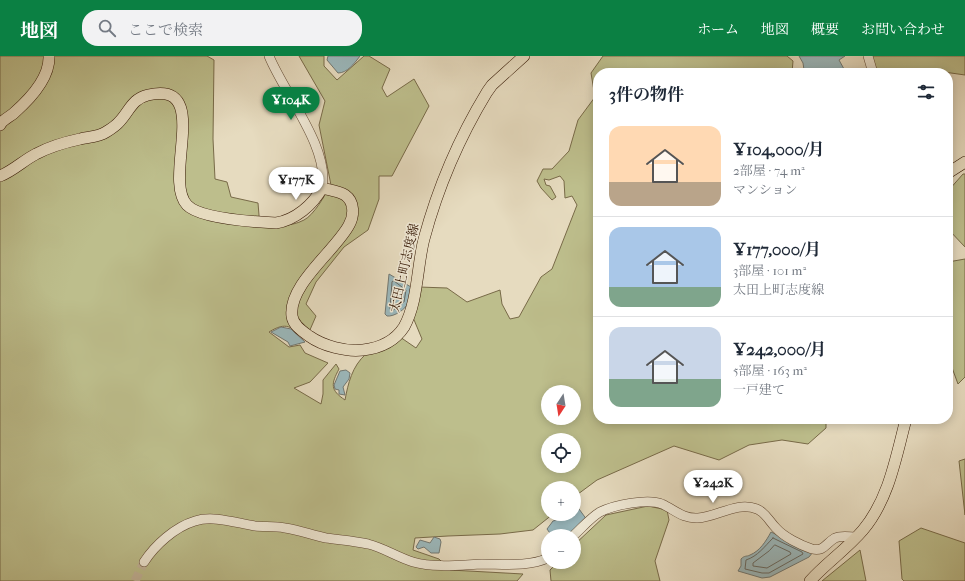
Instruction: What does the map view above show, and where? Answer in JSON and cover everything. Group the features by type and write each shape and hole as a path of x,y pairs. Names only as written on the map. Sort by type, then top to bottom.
{"main road":[{"path":"0,125 14,113 34,91 48,70 49,56"},
{"name":"太田上町志度線","path":"322,188 345,195 349,199 352,205 352,219 343,234 318,263 299,290 292,307 294,322 299,328 316,340 329,345 359,350 380,346 397,335 407,320 429,222 451,159 486,92 524,56"},
{"path":"0,176 37,153 73,141 104,134 120,121 135,100 141,96 164,93 171,95 180,106 183,132 179,179 182,198 188,206 195,211 223,217 264,222 283,222 300,213 311,204 318,196 322,188"},
{"path":"953,169 965,162"},
{"path":"810,581 864,530 887,488 905,424"}],"street":[{"path":"270,56 318,152 323,174 322,188"},
{"path":"868,56 872,68"},
{"path":"581,529 600,512 617,506 652,502 661,504 684,517 695,519 704,518 739,507 755,508 763,513 784,535 812,549 824,548 835,538 856,537"},
{"path":"144,562 151,551 162,540 195,521 205,520 240,523 254,526 282,527 326,538 366,544 414,562 436,565 516,564 541,561"}],"green space":[{"path":"0,56 207,56 214,60 213,139 215,179 227,182 231,197 258,203 260,227 288,225 304,220 315,209 331,185 319,125 325,101 299,56 324,56 324,66 337,80 364,56 369,56 390,69 382,88 387,97 414,79 429,106 392,176 379,176 379,199 368,230 344,247 316,282 306,304 316,316 306,339 296,331 285,326 269,332 289,347 300,345 305,353 328,363 310,382 294,388 321,404 323,380 336,364 339,369 333,383 334,390 345,400 349,382 357,364 370,351 400,337 416,348 422,339 412,315 419,287 447,288 467,302 500,290 502,304 510,319 519,317 541,277 552,269 577,205 572,196 565,198 564,181 560,176 549,180 544,179 546,185 550,186 556,197 552,200 537,181 543,169 552,169 569,151 578,120 593,100 593,424 826,424 826,428 808,444 782,440 749,445 719,460 674,446 597,480 581,492 581,481 541,481 541,521 544,521 533,530 500,534 415,538 413,550 439,559 450,570 523,574 517,581 0,581"},
{"path":"603,56 787,56 793,61 792,68 595,68"},
{"path":"870,56 965,56 965,75 953,73 953,68 875,68"},
{"path":"593,70 593,85 591,73"},
{"path":"963,174 965,174 965,247 953,234 953,185"},
{"path":"965,259 965,377 958,384 953,370 953,261"},
{"path":"965,459 965,515 959,461"},
{"path":"648,506 667,510 669,520 655,561 660,581 551,581 551,569 581,569 581,538 606,515"},
{"path":"921,528 965,543 965,581 904,581 902,579 899,541"},
{"path":"860,550 866,581 822,581"}],"water":[{"path":"328,56 360,56 347,70 338,73 327,60"},
{"path":"799,56 845,56 839,60 843,68 804,68"},
{"path":"389,274 411,287 409,301 405,308 396,314 387,316 385,314"},
{"path":"281,327 291,329 305,342 290,346 288,342 271,332"},
{"path":"346,370 350,373 349,379 343,387 345,395 339,394 339,390 335,389 334,385 340,371"},
{"path":"581,512 587,520 580,523 576,529 547,529 553,521 581,521"},
{"path":"771,532 813,552 809,557 770,577 762,578 738,571 741,566 741,559 757,551"},
{"path":"434,537 440,539 441,542 439,553 431,553 424,547 418,549 416,547 420,540 430,543"}],"tunnel":[{"path":"135,581 144,562"}]}
